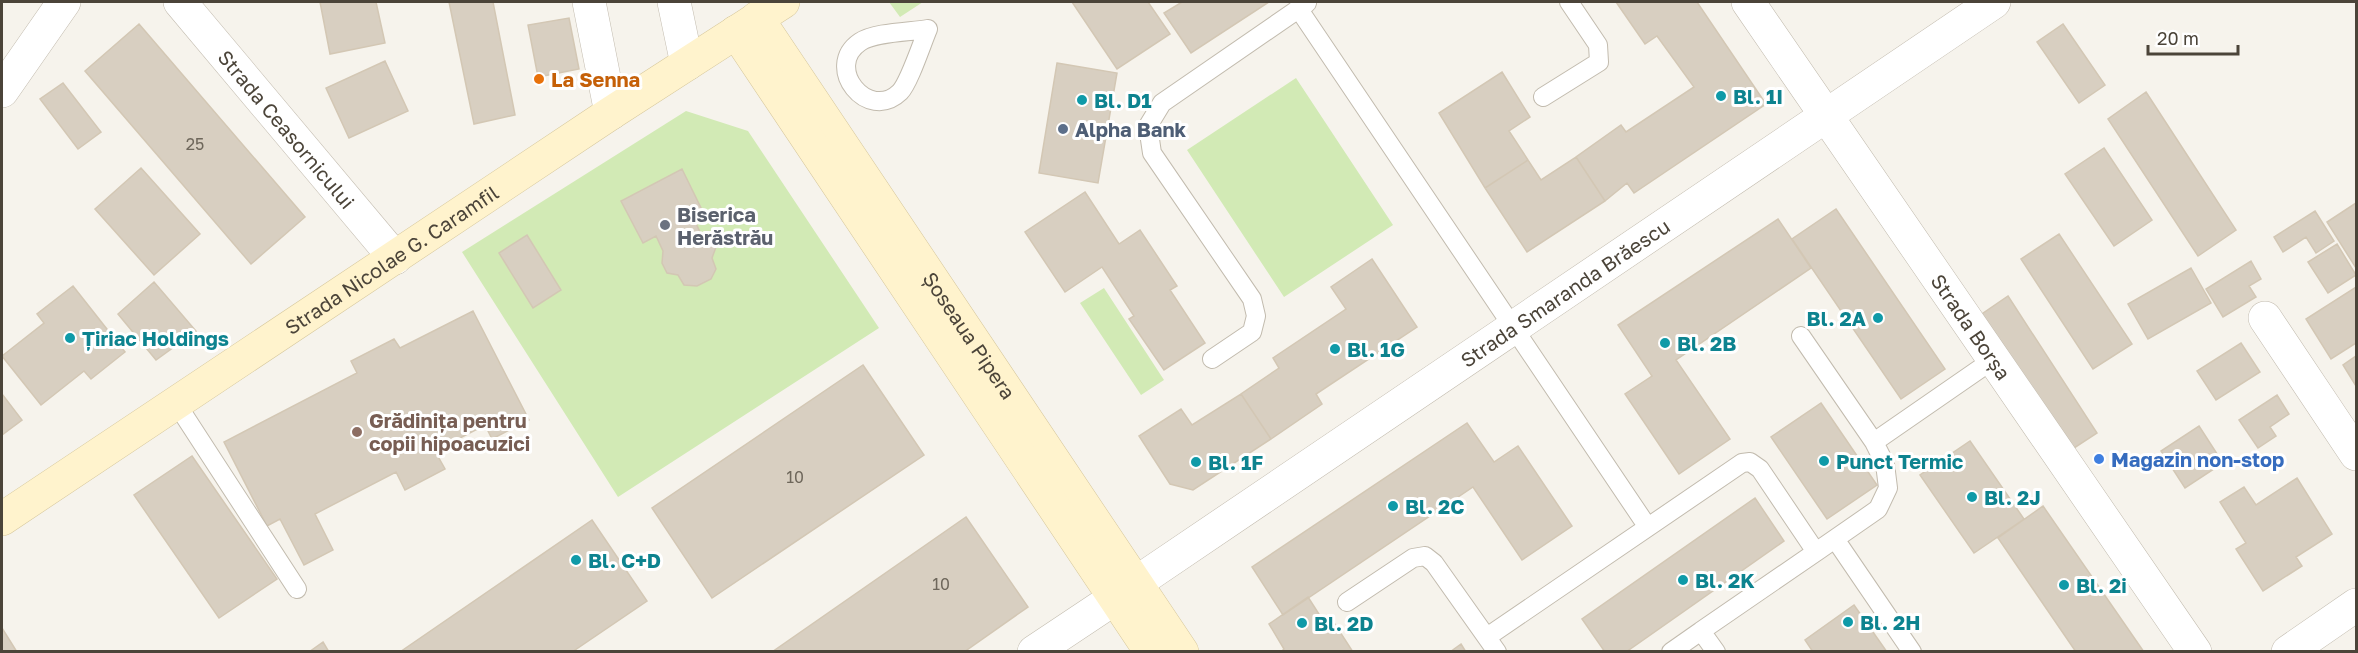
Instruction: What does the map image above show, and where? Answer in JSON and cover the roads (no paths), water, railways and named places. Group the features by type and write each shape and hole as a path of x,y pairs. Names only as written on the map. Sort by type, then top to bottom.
{"main road":[{"name":"Strada Nicolae G. Caramfil","path":"2,519 759,17"},
{"name":"Șoseaua Pipera","path":"759,17 1126,591 1151,651"},
{"name":"Șoseaua Pipera","path":"1126,591 1182,651"}],"street":[{"path":"2,91 64,2"},
{"name":"Strada Ceasornicului","path":"180,2 395,258"},
{"path":"589,2 611,113"},
{"path":"674,2 687,64"},
{"name":"Strada Borșa","path":"1748,2 2195,651"},
{"name":"Strada Smaranda Brăescu","path":"1034,651 1126,591 1994,2"},
{"path":"2265,318 2356,454"},
{"path":"2288,651 2356,605"}],"lane":[{"path":"1543,98 1599,62 1598,45 1569,2"},
{"path":"1212,359 1252,332 1256,316 1252,299 1152,153 1148,126 1161,103 1304,5 1513,327 1647,526"},
{"path":"928,29 906,85 898,94 878,101 867,99 852,87 846,68 848,58 861,41 884,34 928,29"},
{"path":"1671,651 1878,510 1888,488 1885,464 1874,442 1802,336"},
{"path":"1874,442 1994,358"},
{"path":"176,403 297,589"},
{"path":"1347,602 1413,558 1425,556 1434,562 1492,644 1647,526 1742,463 1750,462 1760,469 1816,552"},
{"path":"1835,539 1912,651"},
{"path":"1701,631 1716,651"}],"place":[{"name":"La Senna","path":"539,79"},
{"name":"Bl. 1I","path":"1721,96"},
{"name":"Bl. D1","path":"1082,100"},
{"name":"Alpha Bank","path":"1063,129"},
{"name":"Biserica Herăstrău","path":"665,225"},
{"name":"Bl. 2A","path":"1878,318"},
{"name":"Țiriac Holdings","path":"70,338"},
{"name":"Bl. 2B","path":"1665,343"},
{"name":"Bl. 1G","path":"1335,349"},
{"name":"Grădinița pentru copii hipoacuzici","path":"357,432"},
{"name":"Magazin non-stop","path":"2099,459"},
{"name":"Punct Termic","path":"1824,461"},
{"name":"Bl. 1F","path":"1196,462"},
{"name":"Bl. 2J","path":"1972,497"},
{"name":"Bl. 2C","path":"1393,506"},
{"name":"Bl. C+D","path":"576,560"},
{"name":"Bl. 2K","path":"1683,580"},
{"name":"Bl. 2i","path":"2064,585"},
{"name":"Bl. 2H","path":"1848,622"},
{"name":"Bl. 2D","path":"1302,623"}]}
